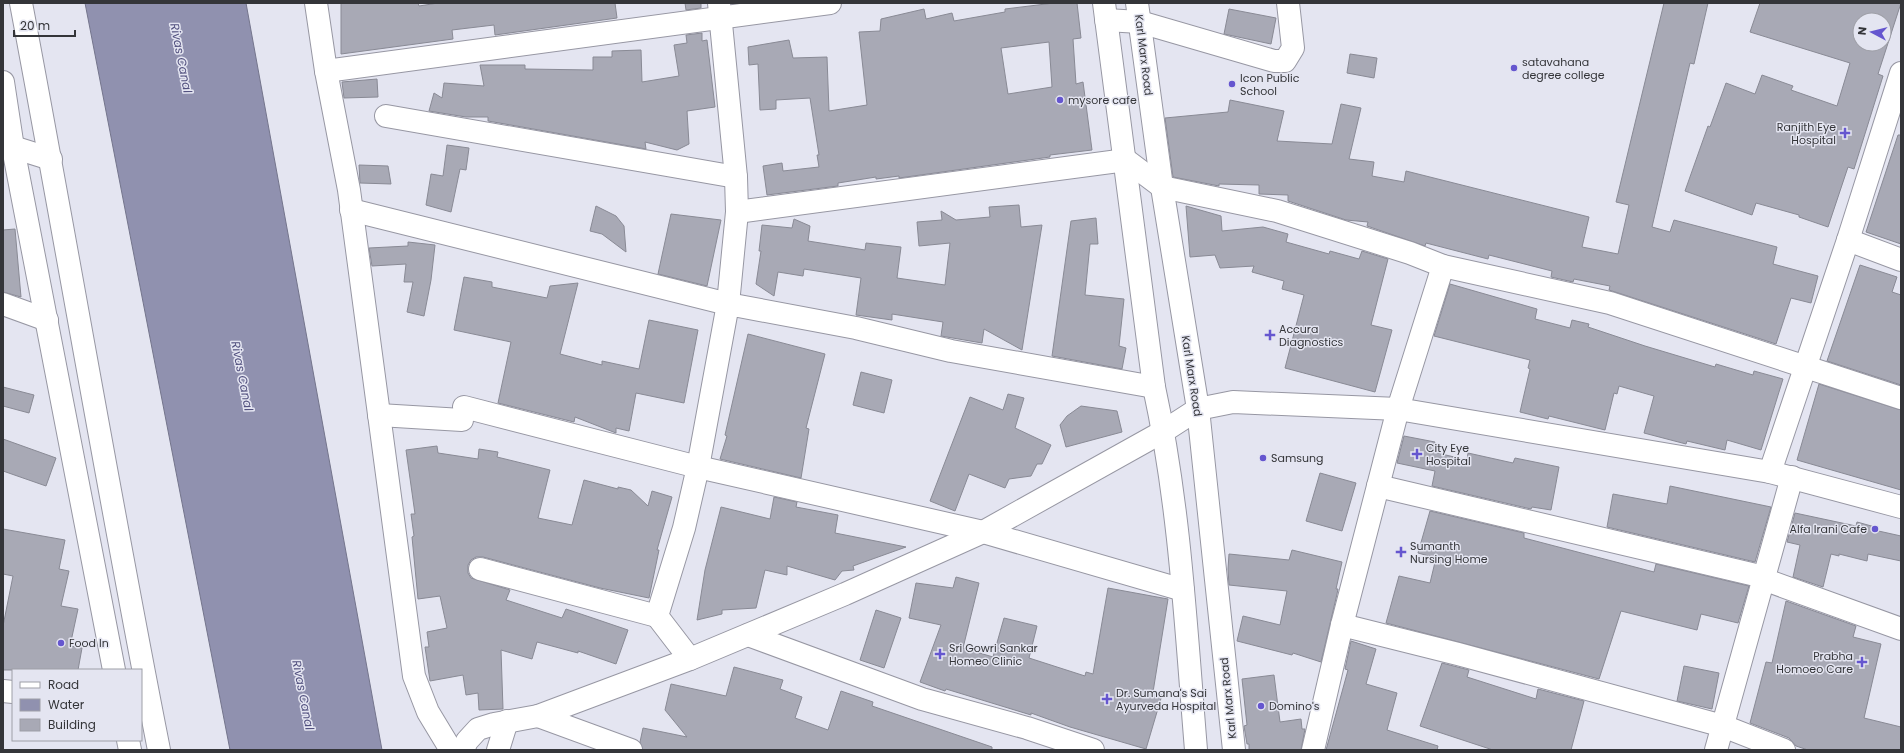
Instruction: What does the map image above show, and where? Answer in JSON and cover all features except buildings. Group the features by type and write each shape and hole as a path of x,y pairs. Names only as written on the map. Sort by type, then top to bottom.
{"street":[{"path":"21,3 51,159 140,669"},
{"path":"316,3 326,71 352,210 414,676 428,712 451,750"},
{"path":"326,71 720,11 830,3"},
{"path":"1196,750 1183,590 1164,431 1154,387 1126,160 1105,11 1139,12 1274,61 1286,61 1293,48 1288,3"},
{"path":"657,616 684,528 698,467 728,304 738,212 720,11"},
{"name":"Karl Marx Road","path":"1139,12 1162,187 1198,409 1234,750"},
{"path":"3,82 8,146 47,320 114,669"},
{"path":"1770,472 1899,86"},
{"path":"386,116 736,177"},
{"path":"8,146 51,159"},
{"path":"738,212 1126,160 1162,187 1277,211 1410,253 1443,266 1610,302 1901,398"},
{"path":"352,210 728,304 856,328 951,351 1154,387"},
{"path":"1848,240 1901,260"},
{"path":"1313,750 1342,625 1398,409 1443,266"},
{"path":"3,304 47,320"},
{"path":"463,750 467,741 478,729 507,721 538,716 690,659 845,594 983,532 1164,431 1198,409 1233,402 1398,409 1770,472 1901,507"},
{"path":"379,415 463,414 983,532 1183,590"},
{"path":"1716,750 1792,477"},
{"path":"1378,486 1764,578 1763,579 1901,629"},
{"path":"480,569 657,616 690,659"},
{"path":"1342,625 1458,654 1723,726 1784,750"},
{"path":"748,635 922,699 1027,728 1093,750"},
{"path":"142,683 145,700 159,750"},
{"path":"538,716 631,750"},
{"path":"498,750 507,721"}],"water":[{"name":"Rivas Canal","path":"85,3 246,3 382,750 230,750"}],"place":[{"name":"satavahana degree college","path":"1514,68"},
{"name":"Icon Public School","path":"1232,84"},
{"name":"mysore cafe","path":"1060,100"},
{"name":"Ranjith Eye Hospital","path":"1845,133"},
{"name":"Accura Diagnostics","path":"1270,335"},
{"name":"City Eye Hospital","path":"1417,454"},
{"name":"Samsung","path":"1263,458"},
{"name":"Alfa Irani Cafe","path":"1875,529"},
{"name":"Sumanth Nursing Home","path":"1401,552"},
{"name":"Food In","path":"61,643"},
{"name":"Sri Gowri Sankar Homeo Clinic","path":"940,654"},
{"name":"Prabha Homoeo Care","path":"1862,662"},
{"name":"Dr. Sumana's Sai Ayurveda Hospital","path":"1107,699"},
{"name":"Domino's","path":"1261,706"}]}
